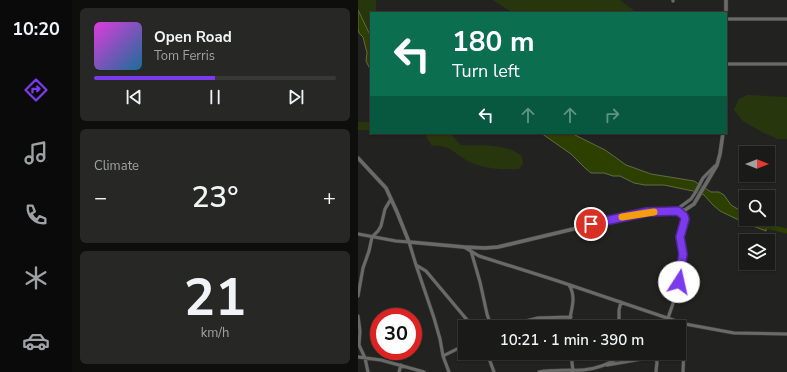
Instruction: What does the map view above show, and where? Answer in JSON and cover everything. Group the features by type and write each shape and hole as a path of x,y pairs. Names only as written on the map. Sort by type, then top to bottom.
{"street":[{"path":"726,0 726,12"},
{"path":"727,19 787,20"},
{"path":"727,64 787,64"},
{"path":"358,234 409,242 464,248 485,248 498,247 632,215 685,210 694,204 717,165 723,134"},
{"path":"358,158 383,183 392,200 409,242 437,326 443,356 449,372"},
{"path":"675,211 695,194 703,178 717,165"},
{"path":"358,296 363,268 372,237 381,226 385,209 392,200"},
{"path":"668,318 679,282 683,254 680,237 685,219 684,216 675,211"},
{"path":"464,248 479,256 674,320"},
{"path":"471,251 488,320"},
{"path":"416,265 426,270 467,320"},
{"path":"569,285 573,290 573,308 571,320"},
{"path":"619,320 621,302"},
{"path":"358,316 360,331 359,345 365,358 368,372"},
{"path":"530,320 571,316"},
{"path":"686,324 734,333 787,334"},
{"path":"443,356 458,349"},
{"path":"358,357 381,360 424,372"},
{"path":"605,365 610,366 648,357 655,358 657,362 656,372"},
{"path":"490,360 494,372"},
{"path":"572,360 573,371"},
{"path":"539,372 548,370 581,371 605,365 614,360"},
{"path":"683,372 684,360"},
{"path":"399,372 401,365"}],"shaded area":[{"path":"358,0 376,0 376,12 370,12 370,35 358,10"},
{"path":"493,0 620,0 636,12 511,12"},
{"path":"358,10 370,35 370,69 366,61 367,53 363,37 359,33"},
{"path":"747,95 787,97 787,139 778,139 743,121 734,110 739,99"},
{"path":"358,122 370,122 370,130 358,130"},
{"path":"425,134 452,134 453,137 461,145 493,146 508,149 522,156 523,164 519,169 501,169 482,166 470,162 448,148 432,146"},
{"path":"542,134 573,134 605,150 626,165 651,174 694,181 711,192 719,192 724,195 731,205 739,210 739,220 720,211 704,195 693,191 664,185 645,185 634,183 620,176 613,176 604,173 591,173 571,154"},
{"path":"753,226 767,226 766,231"}],"waterway":[{"path":"766,226 787,231"}],"slow traffic":[{"path":"622,217 654,212"}],"route":[{"path":"591,224 647,212 678,211 684,216 685,219 680,237 683,254 679,282"}]}
